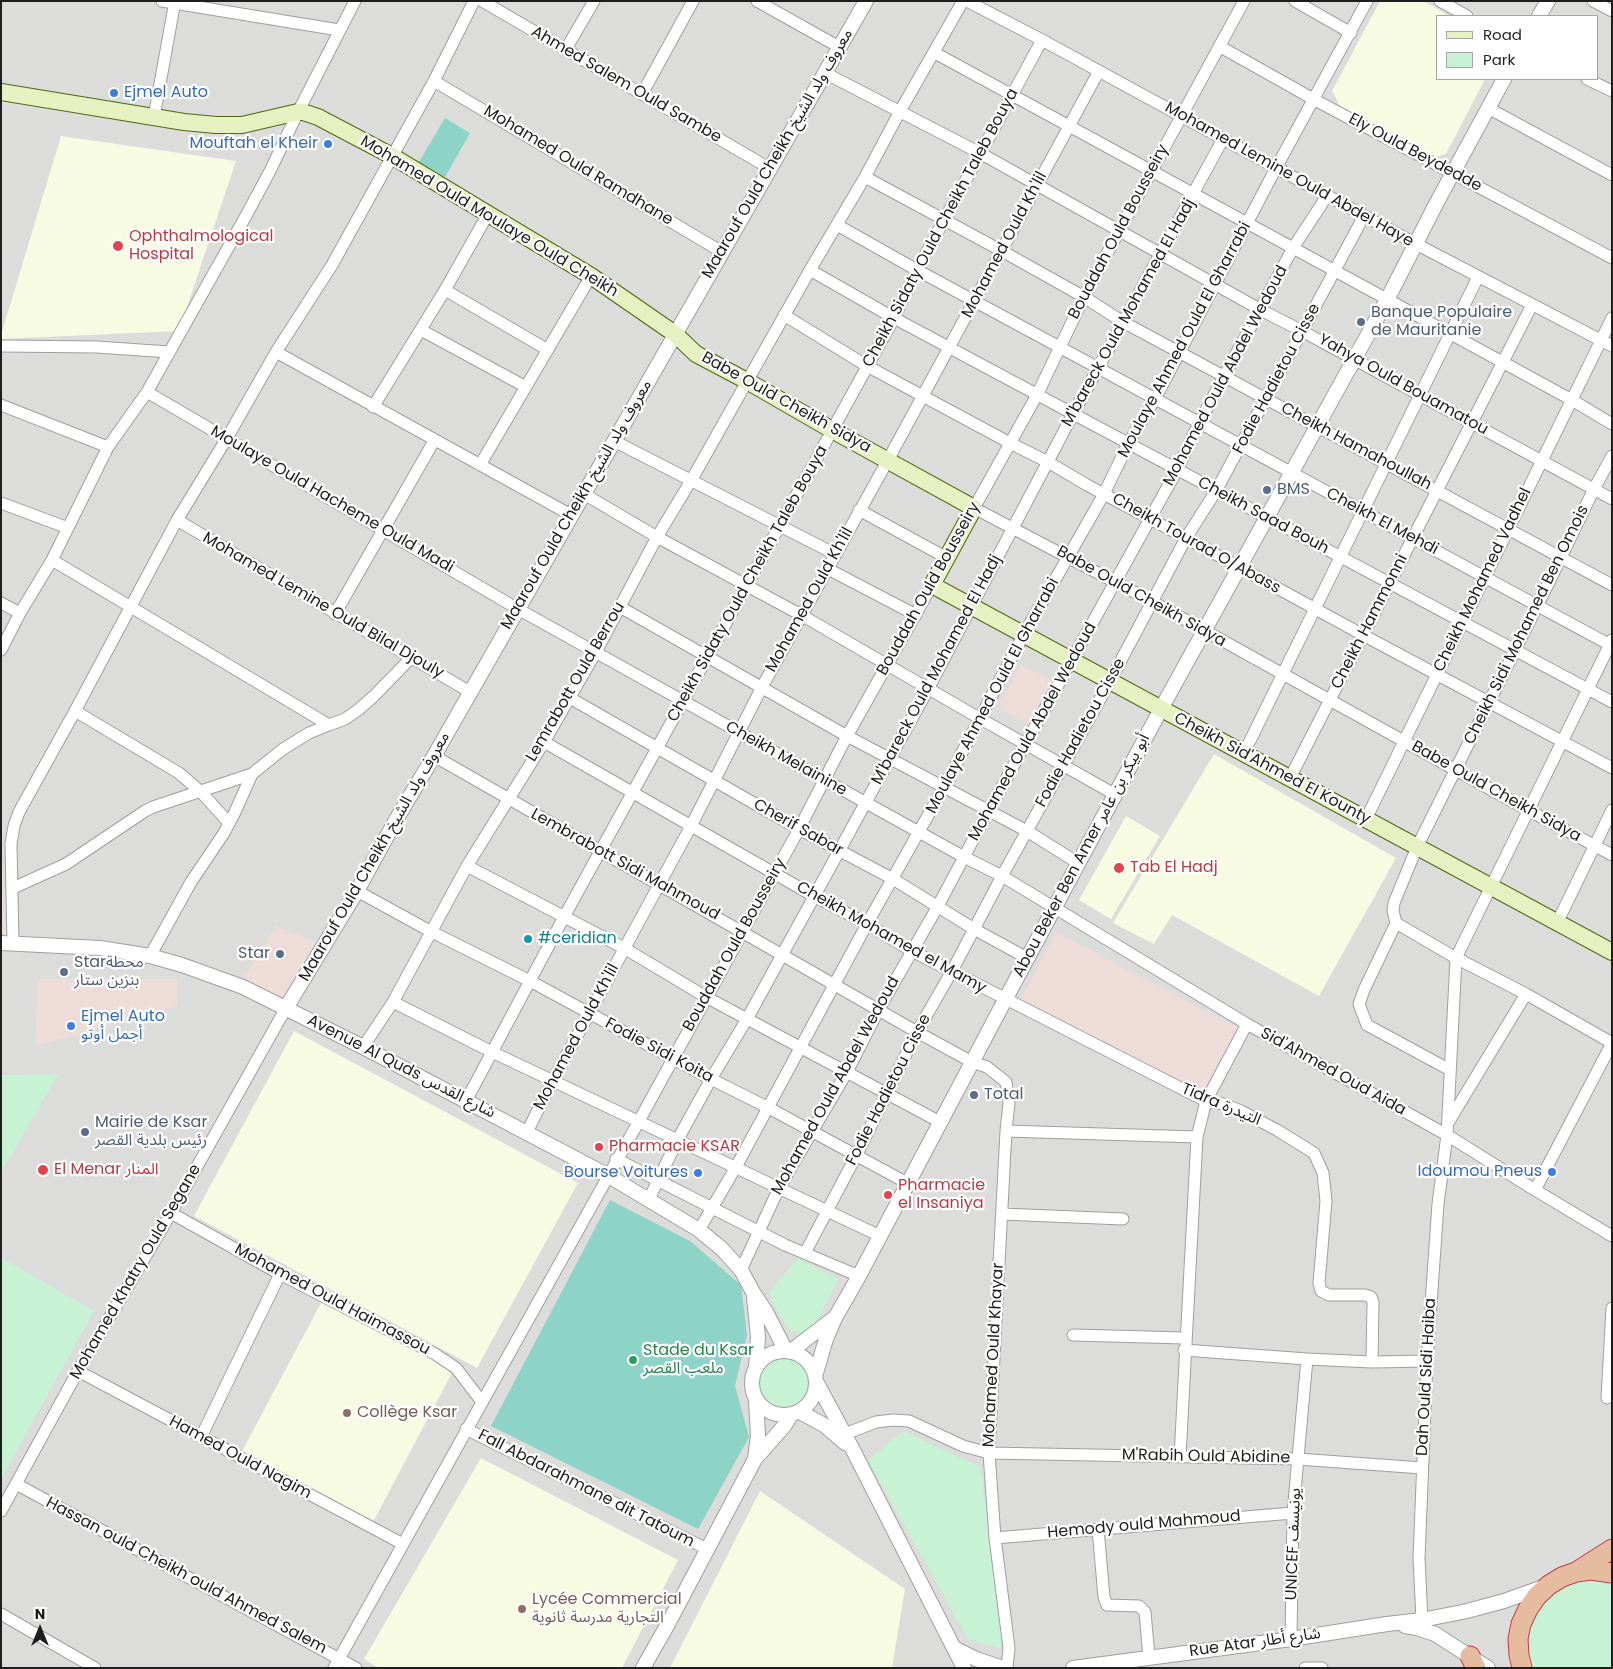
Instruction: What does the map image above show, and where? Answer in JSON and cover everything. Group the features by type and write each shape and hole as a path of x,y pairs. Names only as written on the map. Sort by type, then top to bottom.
{"highway":[{"path":"1576,1572 1612,1549"},
{"path":"1522,1668 1518,1639 1522,1624 1532,1602 1549,1585 1562,1577 1576,1572 1591,1570 1612,1573"}],"main road":[{"path":"1,92 184,122 232,126 298,112"},
{"name":"Mohamed Ould Moulaye Ould Cheikh","path":"298,112 309,113 392,156 591,276 675,334"},
{"name":"Babe Ould Cheikh Sidya","path":"675,334 696,354 974,508"},
{"name":"Bouddah Ould Bousseiry","path":"932,585 974,508"},
{"name":"Cheikh Sid'Ahmed El Kounty","path":"932,585 1612,952"}],"street":[{"path":"162,1 340,30"},
{"path":"1,650 20,613 52,560 108,447 147,392 252,206 355,1"},
{"path":"7,943 13,888 11,844 14,826 20,812 177,520 276,352 332,265 434,81 474,1"},
{"name":"Ahmed Salem Ould Sambe","path":"482,1 770,168"},
{"path":"566,49 594,1"},
{"path":"642,94 693,1"},
{"path":"757,1 839,47"},
{"name":"Maarouf Ould Cheikh معروف ولد الشيخ","path":"286,1008 357,891 866,1"},
{"name":"Mohamed Lemine Ould Abdel Haye","path":"965,1 980,4 1042,40 1478,278 1606,343"},
{"name":"Lemrabott Ould Berrou","path":"363,1047 393,1002 467,866 570,698 657,537 965,1"},
{"name":"Bouddah Ould Bousseiry","path":"974,508 1036,395 1119,231 1244,1"},
{"path":"1295,1 1351,33"},
{"name":"Moulaye Ahmed Ould El Gharrabi","path":"699,1230 736,1167 867,924 944,787 1024,634 1104,494 1128,444 1155,399 1276,168 1315,100 1367,1"},
{"path":"1440,1 1466,15"},
{"path":"1540,15 1548,1"},
{"path":"1593,1 1612,11"},
{"path":"154,117 175,2"},
{"name":"Cheikh Sidaty Ould Cheikh Taleb Bouya","path":"466,1101 564,917 894,318 917,270 1042,40"},
{"name":"Ely Ould Beydedde","path":"1219,46 1315,100 1612,258"},
{"path":"935,53 1572,400 1612,424"},
{"name":"Mohamed Ould Kh'lil","path":"527,1132 691,826 762,687 803,616 1099,71"},
{"name":"Yahya Ould Bouamatou","path":"825,73 899,113 980,153 1261,310 1612,499"},
{"name":"Abou Beker Ben Amer أبو بيكر بن عامر","path":"816,1378 826,1339 835,1318 1161,709 1387,300 1503,80"},
{"path":"1589,80 1612,92"},
{"name":"Mohamed Ould Ramdhane","path":"434,81 722,252"},
{"path":"1488,108 1612,175"},
{"name":"M'bareck Ould Mohamed El Hadj","path":"649,1199 657,1180 711,1079 748,1019 814,896 840,852 1073,414 1223,139"},
{"name":"Cheikh Hamahoullah","path":"865,177 1084,297 1123,322 1612,585"},
{"name":"Mohamed Ould Abdel Wedoud","path":"740,1270 779,1188 847,1072 879,1009 938,906 1177,470 1224,376 1293,248 1327,196"},
{"path":"373,406 446,290 488,214"},
{"name":"Fodie Hadietou Cisse","path":"805,1253 856,1156 917,1032 1110,681 1186,538 1216,491 1364,216"},
{"name":"Cheikh El Mehdi","path":"837,225 1363,512 1611,644"},
{"name":"Cheikh Saad Bouh","path":"810,270 1036,395 1612,702"},
{"path":"480,466 591,276"},
{"path":"1244,753 1478,278"},
{"path":"446,290 548,350"},
{"name":"Cheikh Hammonni","path":"1290,778 1532,305"},
{"name":"Cheikh Tourad O/Abass","path":"784,315 867,366 1010,444 1048,462 1363,636 1612,768"},
{"name":"Cheikh Mohamed Vadhel","path":"1366,819 1572,400 1606,343 1612,318"},
{"path":"421,330 526,387"},
{"path":"1,346 97,347 169,352"},
{"path":"276,352 571,515"},
{"name":"Moulaye Ould Hacheme Ould Madi","path":"147,392 518,609"},
{"path":"1,406 108,447"},
{"path":"334,614 434,441"},
{"path":"614,441 692,479 835,554"},
{"name":"Cheikh Sidi Mohamed Ben Omois","path":"1396,923 1393,911 1394,904 1417,847 1612,456"},
{"path":"584,494 657,537 803,616 1116,795"},
{"path":"1,503 68,528"},
{"name":"Babe Ould Cheikh Sidya","path":"974,508 1153,602 1528,810 1612,854"},
{"path":"859,510 947,558"},
{"name":"Mohamed Lemine Ould Bilal Djouly","path":"177,520 334,614 470,692"},
{"path":"52,560 329,725"},
{"path":"828,569 916,615"},
{"name":"Bouddah Ould Bousseiry","path":"336,1663 673,1059 799,829 823,779 932,585"},
{"path":"1,602 20,613"},
{"path":"620,606 847,736 1027,830 1078,863"},
{"name":"Cheikh Melainine","path":"518,609 1055,907"},
{"path":"1456,958 1611,644"},
{"path":"13,888 66,864 145,811 252,774 283,749 358,710 411,658"},
{"name":"Cherif Sabar","path":"570,698 840,852 893,879 974,930 1027,958"},
{"path":"75,711 180,773 201,792 229,823"},
{"name":"Cheikh Mohamed el Mamy","path":"544,742 912,951 1005,1000"},
{"name":"Lembrabott Sidi Mahmoud","path":"434,756 972,1062"},
{"path":"150,956 191,882 229,823 252,774"},
{"path":"1557,923 1612,810"},
{"path":"467,866 624,948 706,997 940,1122"},
{"name":"Fodie Sidi Koita","path":"357,891 430,931 530,981 907,1183"},
{"name":"Sid'Ahmed Oud Aida","path":"1055,907 1247,1024 1447,1130 1535,1190 1612,1236"},
{"path":"1450,1070 1367,1025 1360,1004 1364,990 1396,923 1612,1043 1535,1190"},
{"name":"Avenue Al Quds شارع القدس","path":"7,943 100,948 150,956 220,978 286,1008 608,1174 699,1230 722,1249 740,1270 789,1351"},
{"name":"Dah Ould Sidi Haiba","path":"1422,1620 1419,1558 1427,1361 1438,1204 1447,1130 1456,958"},
{"path":"1447,1130 1526,994"},
{"name":"Tidra التيدرة","path":"1005,1000 1206,1101 1223,1104 1241,1111 1314,1153 1322,1173 1326,1201 1319,1283 1321,1291 1329,1295 1365,1295 1371,1297 1373,1302 1372,1362"},
{"path":"393,1002 492,1052 639,1120 880,1236"},
{"name":"Mohamed Khatry Ould Segane","path":"1,1511 78,1372 171,1213 286,1008"},
{"path":"1180,1457 1184,1344 1197,1137 1206,1101 1247,1024"},
{"name":"Mohamed Ould Khayar","path":"972,1062 987,1067 1006,1082 1009,1103 989,1453 995,1538 1009,1648 1002,1667"},
{"path":"1006,1131 1197,1137"},
{"path":"616,1159 759,1231 859,1276"},
{"name":"Mohamed Ould Haimassou","path":"171,1213 280,1274 448,1362 460,1373 482,1402"},
{"path":"1002,1214 1123,1218"},
{"path":"201,1437 280,1274"},
{"name":"Avenue Al Quds شارع القدس","path":"754,1294 758,1337 756,1367"},
{"path":"1607,1398 1612,1308"},
{"name":"Abou Beker Ben Amer أبو بيكر بن عامر","path":"789,1351 835,1318"},
{"path":"1073,1335 1184,1344 1307,1359 1372,1362 1427,1361"},
{"path":"755,1459 758,1435 756,1400 752,1383 756,1367 768,1355 789,1351 806,1359 964,1668"},
{"name":"UNICEF يونيسف","path":"1291,1639 1293,1513 1307,1359"},
{"name":"Hamed Ould Nagim","path":"78,1372 403,1544"},
{"path":"643,1668 755,1459 785,1425 813,1400 816,1392 816,1378"},
{"path":"756,1400 762,1408 771,1413 781,1416 796,1414 824,1425 853,1450"},
{"name":"M'Rabih Ould Abidine","path":"844,1434 876,1422 893,1420 909,1421 963,1446 989,1453 1298,1459 1422,1468"},
{"name":"Fall Abdarahmane dit Tatoum","path":"466,1428 707,1549"},
{"name":"Hassan ould Cheikh ould Ahmed Salem","path":"16,1484 336,1663 356,1668"},
{"name":"Hemody ould Mahmoud","path":"995,1538 1293,1513"},
{"path":"1098,1529 1104,1597 1107,1605 1139,1606 1146,1612 1149,1657"},
{"name":"Rue Atar شارع أطار","path":"1073,1668 1422,1620 1504,1601 1549,1585"},
{"path":"1,1614 96,1668"},
{"name":"Rue Atar شارع أطار","path":"1387,1624 1417,1628 1434,1634 1473,1662 1488,1668"},
{"path":"956,1650 976,1659 1002,1667"}],"shaded area":[{"path":"1,1 1612,1 1612,1668 1,1668"},
{"path":"1380,1 1424,1 1447,15 1436,15 1436,80 1484,80 1446,154 1435,157 1340,106 1332,91"},
{"path":"445,118 470,133 445,177 419,162"},
{"name":"Ophthalmological Hospital","path":"61,136 236,161 179,331 1,339"},
{"path":"1020,665 1051,680 1029,724 998,708"},
{"path":"1214,754 1396,858 1319,996 1172,915 1154,944 1113,923"},
{"name":"Tab El Hadj","path":"1126,816 1160,836 1111,919 1079,900"},
{"path":"2,852 7,937 1,937"},
{"path":"276,926 323,945 286,1004 242,981"},
{"path":"1056,932 1241,1029 1204,1098 1020,1001"},
{"name":"Ejmel Auto أجمل أوتو","path":"38,979 177,979 178,1006 35,1046"},
{"path":"294,1031 578,1183 477,1368 194,1216"},
{"name":"Stade du Ksar ملعب القصر","path":"610,1200 690,1241 741,1285 747,1335 735,1386 749,1437 698,1529 491,1426"},
{"name":"Collège Ksar","path":"322,1301 453,1371 372,1524 240,1455"},
{"name":"Lycée Commercial التجارية مدرسة ثانوية","path":"481,1458 678,1560 622,1668 379,1668 364,1659"},
{"path":"760,1491 905,1589 892,1668 670,1668"}],"green space":[{"path":"58,1074 1,1173 1,1075"},
{"path":"1,1258 94,1311 1,1479"},
{"path":"797,1258 838,1279 815,1325 801,1334 788,1328 769,1293"},
{"path":"779,1357 789,1357 799,1361 806,1368 810,1383 806,1398 799,1405 789,1409 779,1409 769,1405 762,1398 758,1388 758,1378 762,1368 769,1361"},
{"path":"903,1431 980,1467 1006,1640 999,1648 968,1639 868,1460"},
{"path":"1596,1577 1612,1581 1612,1668 1527,1668 1527,1621 1538,1603 1574,1580"}],"place":[{"name":"Ejmel Auto","path":"114,93"},
{"name":"Mouftah el Kheir","path":"328,144"},
{"name":"Ophthalmological Hospital","path":"118,246"},
{"name":"Banque Populaire de Mauritanie","path":"1361,322"},
{"name":"BMS","path":"1267,490"},
{"name":"Tab El Hadj","path":"1119,868"},
{"name":"#ceridian","path":"528,939"},
{"name":"Star","path":"280,954"},
{"name":"Starمحطة بنزين ستار","path":"64,972"},
{"name":"Ejmel Auto أجمل أوتو","path":"71,1026"},
{"name":"Total","path":"974,1095"},
{"name":"Mairie de Ksar رئيس بلدية القصر","path":"85,1132"},
{"name":"Pharmacie KSAR","path":"599,1147"},
{"name":"El Menar المنار","path":"43,1170"},
{"name":"Idoumou Pneus","path":"1552,1172"},
{"name":"Bourse Voitures","path":"698,1173"},
{"name":"Pharmacie el Insaniya","path":"888,1195"},
{"name":"Stade du Ksar ملعب القصر","path":"633,1360"},
{"name":"Collège Ksar","path":"347,1413"},
{"name":"Lycée Commercial التجارية مدرسة ثانوية","path":"522,1609"}]}
